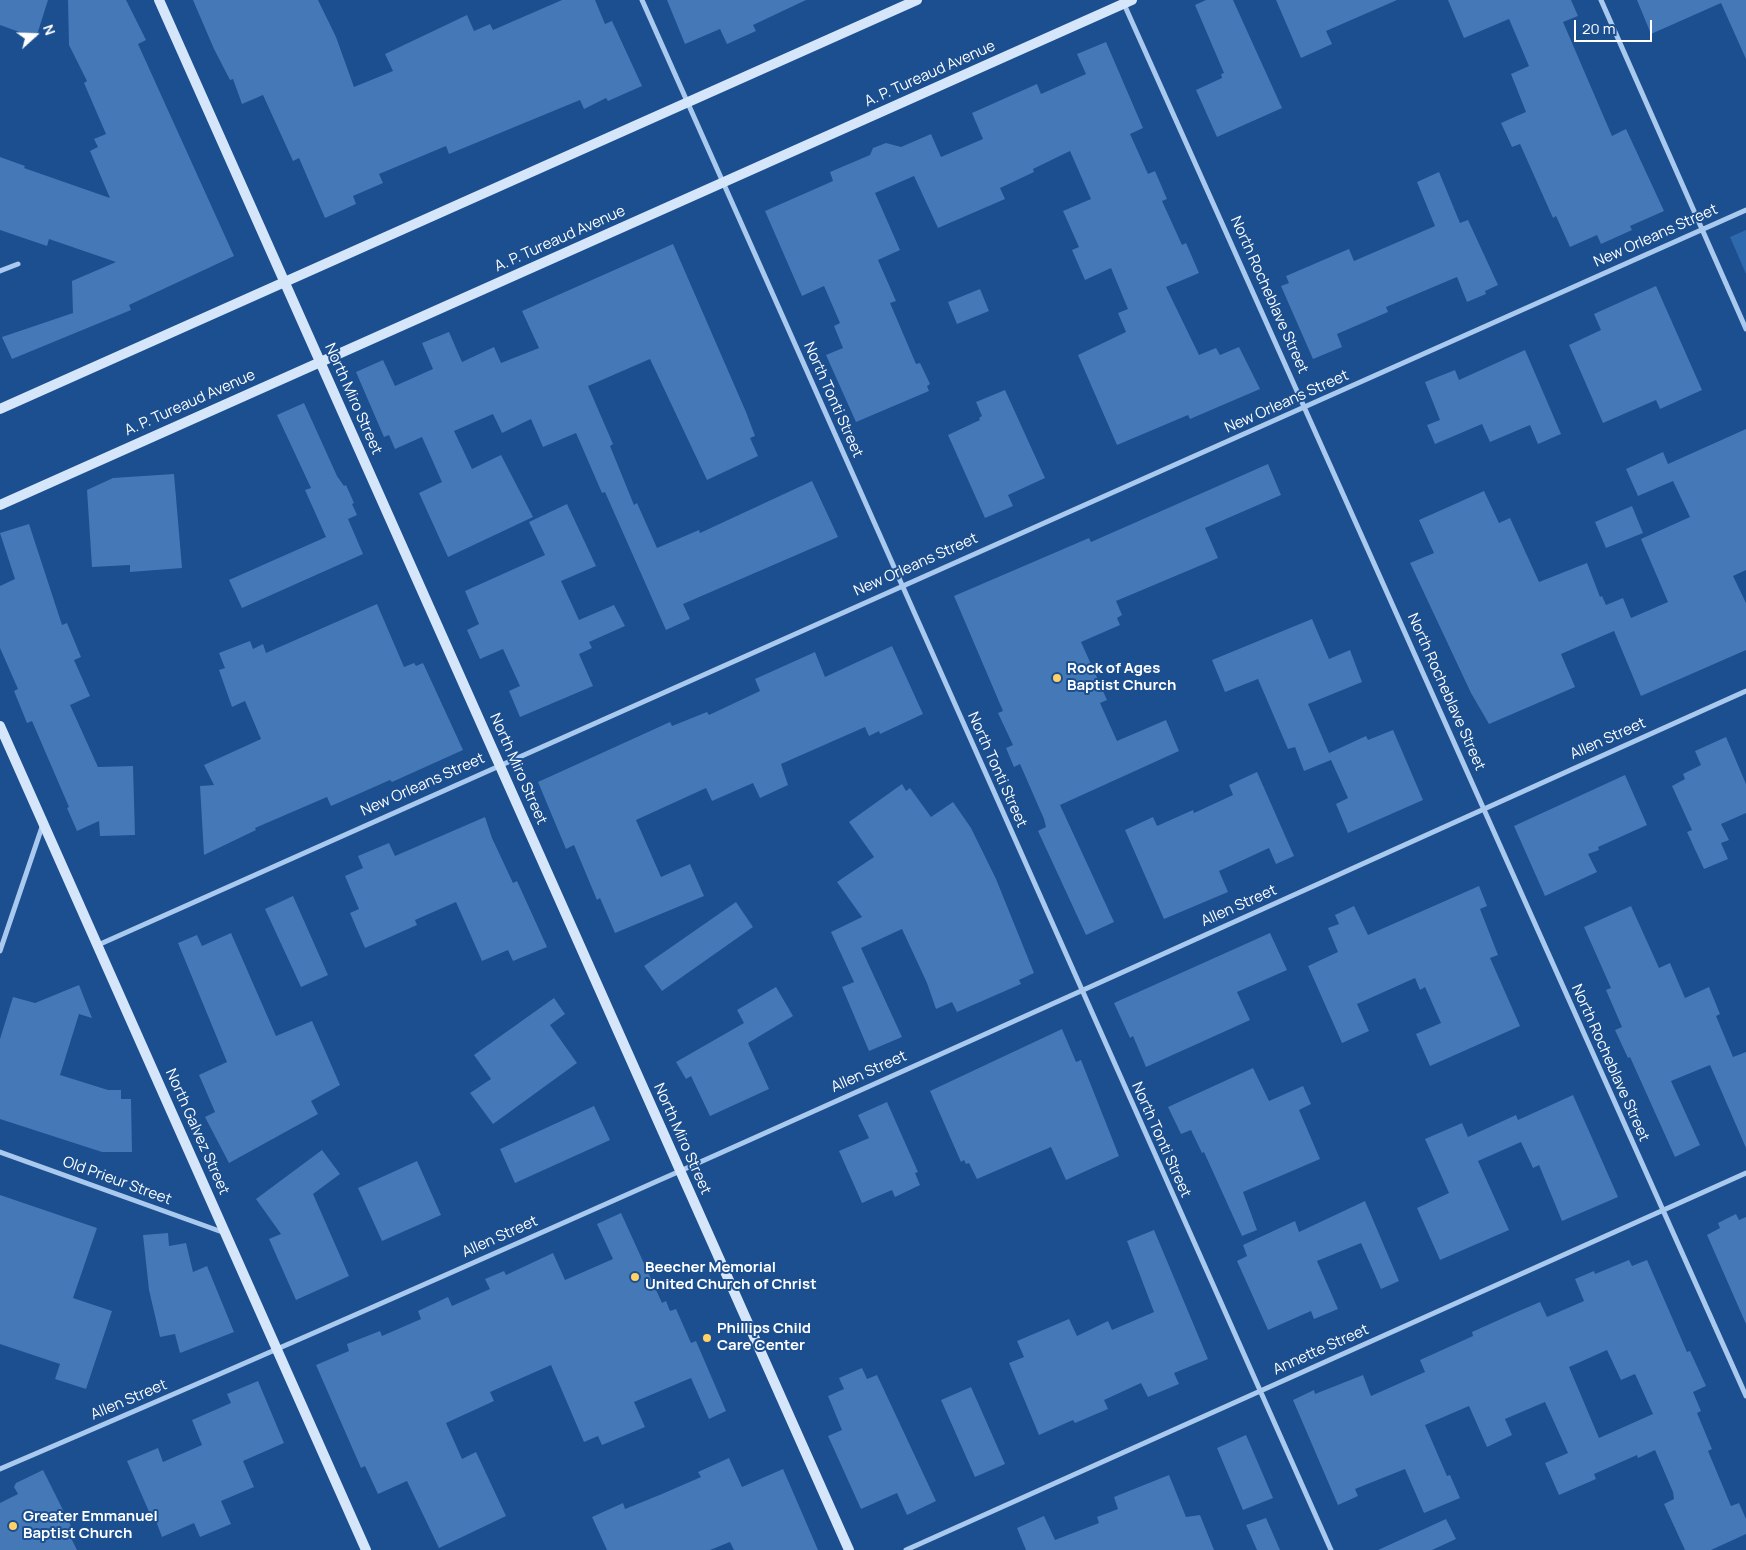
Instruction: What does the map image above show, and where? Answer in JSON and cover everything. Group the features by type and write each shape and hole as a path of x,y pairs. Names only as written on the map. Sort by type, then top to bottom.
{"street":[{"name":"North Miro Street","path":"159,0 849,1550"},
{"name":"North Tonti Street","path":"642,0 1331,1550"},
{"path":"0,409 917,0"},
{"path":"1601,0 1746,329"},
{"name":"A. P. Tureaud Avenue","path":"0,505 1126,1"},
{"name":"North Rocheblave Street","path":"1126,1 1662,1211 1746,1396"},
{"name":"New Orleans Street","path":"97,945 499,764 1746,210"},
{"path":"0,271 18,264"},
{"name":"Allen Street","path":"0,1469 277,1350 1082,992 1484,808 1746,691"},
{"name":"North Galvez Street","path":"0,726 366,1550"},
{"path":"0,952 43,823"},
{"name":"Old Prieur Street","path":"0,1152 225,1233"},
{"name":"Annette Street","path":"906,1550 1746,1173"}],"shaded area":[{"path":"1746,230 1746,274 1730,237"}],"building":[{"path":"0,0 48,0 36,38 0,25"},
{"path":"68,0 126,0 146,40 138,44 234,256 129,305 131,310 12,359 2,337 73,313 72,281 116,262 49,239 47,246 0,230 0,157 25,166 24,168 110,198 90,151 98,147 94,139 106,134 84,83 87,81 69,45"},
{"path":"193,0 318,0 336,37 354,87 393,71 385,54 467,15 474,31 490,24 493,30 562,0 595,0 605,24 612,21 642,86 608,101 606,98 584,109 580,100 449,154 446,146 379,174 383,183 353,196 356,204 325,218 299,158 293,161 263,95 242,104 233,79 230,80 214,49"},
{"path":"667,0 806,0 753,25 756,31 727,44 720,29 685,44"},
{"path":"1206,0 1233,0 1282,108 1217,137 1196,90 1222,78 1221,74 1224,73 1195,5"},
{"path":"1276,0 1397,0 1326,31 1332,44 1301,58"},
{"path":"1448,0 1571,0 1578,16 1563,22 1612,136 1626,129 1664,211 1630,226 1632,230 1601,244 1597,235 1570,247 1556,216 1553,218 1520,144 1512,147 1501,123 1526,112 1511,74 1529,66 1509,19 1464,38"},
{"path":"1637,0 1746,0 1746,59 1721,3 1651,34"},
{"path":"1106,42 1143,128 1130,134 1148,174 1155,171 1167,199 1162,201 1182,245 1186,243 1199,273 1166,287 1199,355 1216,348 1220,355 1239,347 1260,389 1190,419 1188,415 1117,445 1078,355 1126,332 1118,313 1128,309 1111,268 1085,280 1072,250 1079,247 1063,211 1091,199 1070,151 1033,169 1034,172 1000,188 1005,199 938,228 914,176 875,193 900,250 878,260 896,301 890,303 916,364 920,363 930,384 927,386 929,391 856,422 826,355 843,348 834,326 840,323 824,286 802,296 765,211 833,181 830,172 870,155 873,148 886,143 901,147 931,134 941,157 983,139 972,113 1037,84 1041,94 1086,74 1077,54"},
{"path":"1439,172 1460,223 1468,220 1498,285 1485,291 1486,294 1467,302 1457,277 1386,307 1388,312 1337,334 1342,347 1313,359 1281,286 1289,283 1286,276 1349,249 1354,261 1435,226 1417,182"},
{"path":"673,244 746,412 755,436 750,438 758,456 707,480 650,359 588,386 613,444 610,446 634,505 637,503 657,548 699,530 700,533 812,481 838,537 683,604 690,619 666,630 605,492 602,493 576,433 543,447 531,419 502,433 493,414 454,431 472,469 501,455 533,517 448,557 419,493 442,482 422,437 395,449 389,435 384,437 356,372 383,360 395,386 433,369 422,343 449,332 462,362 494,347 501,363 539,348 522,311"},
{"path":"1656,286 1702,390 1660,409 1656,400 1603,423 1569,345 1601,330 1594,314"},
{"path":"980,289 989,311 957,324 948,302"},
{"path":"1525,350 1561,434 1538,444 1530,425 1490,442 1482,424 1435,444 1427,425 1440,420 1425,382 1455,370 1459,380"},
{"path":"1005,390 1045,478 1008,495 1013,506 985,518 948,435 980,420 979,418 982,416 976,402"},
{"path":"304,403 337,476 344,486 346,485 354,503 352,504 357,515 348,519 363,554 242,608 229,580 326,537 305,490 311,488 277,415"},
{"path":"1746,429 1746,570 1733,576 1746,603 1746,650 1641,696 1614,631 1561,654 1575,687 1489,724 1471,693 1410,563 1434,553 1419,520 1484,491 1499,523 1510,518 1539,582 1587,563 1600,597 1602,596 1606,605 1623,598 1631,618 1668,602 1641,539 1690,517 1673,481 1638,496 1626,469 1663,452 1668,464"},
{"path":"1268,464 1281,495 1205,528 1218,558 1116,601 1122,615 1117,618 1120,625 1081,642 1107,700 1100,703 1117,741 1166,720 1179,751 1060,805 1114,922 1086,935 1038,831 1046,827 1044,819 1020,764 1014,767 1006,748 1013,745 998,713 1003,711 954,596 1089,538 1091,542"},
{"path":"174,474 182,568 130,572 130,565 92,567 87,490 113,478"},
{"path":"567,504 596,566 561,581 579,620 614,605 625,626 589,642 592,648 579,654 593,686 520,717 509,691 520,686 503,649 480,659 467,630 479,624 465,591 545,555 529,522"},
{"path":"1632,506 1643,533 1606,548 1595,522"},
{"path":"29,524 62,625 67,623 81,657 74,660 90,696 70,705 98,767 133,766 135,835 100,836 99,821 77,831 67,808 69,807 32,721 27,723 14,691 18,689 0,648 0,586 15,579 0,533"},
{"path":"377,604 404,667 414,663 416,666 423,663 463,750 392,782 390,780 331,806 327,797 255,828 256,830 204,855 200,786 214,785 204,765 261,739 245,701 232,707 219,670 225,668 219,653 250,641 253,649 263,644 266,653"},
{"path":"1312,619 1329,659 1350,650 1362,682 1308,704 1329,753 1366,736 1368,740 1393,730 1423,800 1348,833 1336,804 1348,798 1331,760 1304,771 1295,747 1288,749 1258,679 1225,692 1212,660"},
{"path":"892,646 923,714 880,734 879,731 869,736 865,727 781,764 788,785 760,798 753,783 712,801 706,788 636,820 661,877 690,864 704,896 615,933 600,898 597,900 574,845 566,849 538,782 670,722 672,726 707,712 709,715 760,691 755,679 815,652 825,677"},
{"path":"1726,737 1746,784 1746,813 1721,824 1729,840 1721,843 1728,859 1704,869 1687,832 1692,830 1672,786 1685,779 1683,774 1701,765 1695,751"},
{"path":"1257,772 1294,856 1276,864 1269,848 1219,871 1228,892 1164,919 1125,830 1153,817 1157,826 1193,810 1194,813 1233,795 1229,785"},
{"path":"1625,775 1647,825 1598,847 1599,850 1588,854 1597,872 1545,896 1514,826"},
{"path":"902,784 906,791 910,788 931,817 953,802 971,828 996,879 1034,973 1019,980 1021,984 957,1012 952,1002 936,1009 927,983 902,929 861,948 902,1037 869,1051 842,987 854,982 831,932 862,917 837,882 874,857 849,822"},
{"path":"485,817 492,838 513,883 517,881 547,947 513,961 508,950 482,961 456,902 415,920 417,925 365,948 350,913 359,909 345,876 363,868 358,856 389,843 395,856"},
{"path":"1479,886 1487,906 1480,909 1498,955 1490,958 1520,1026 1430,1066 1416,1034 1441,1023 1425,987 1420,990 1415,978 1357,1004 1369,1031 1342,1043 1308,966 1338,952 1328,928 1339,924 1335,915 1354,906 1368,935"},
{"path":"293,896 328,975 301,987 265,909"},
{"path":"736,902 753,927 662,991 644,966"},
{"path":"1631,906 1659,968 1670,963 1685,998 1709,987 1720,1014 1716,1016 1733,1057 1746,1052 1746,1148 1710,1065 1671,1081 1700,1145 1675,1157 1630,1057 1628,1058 1615,1030 1622,1027 1606,990 1611,988 1584,927"},
{"path":"231,933 276,1036 312,1021 340,1085 311,1101 318,1114 229,1163 205,1117 215,1112 199,1075 227,1062 178,943 197,935 202,946"},
{"path":"1270,933 1287,970 1237,992 1250,1020 1146,1067 1133,1036 1130,1038 1114,1003"},
{"path":"79,985 92,1018 79,1014 60,1075 108,1090 121,1090 121,1099 131,1099 132,1152 102,1152 0,1119 0,1039 13,997 35,1003"},
{"path":"776,987 793,1016 748,1043 769,1089 710,1116 691,1076 686,1079 676,1062 744,1023 737,1010"},
{"path":"554,998 565,1014 550,1025 577,1063 493,1124 470,1093 491,1079 474,1055"},
{"path":"1062,1029 1076,1062 1081,1060 1119,1156 1066,1180 1051,1147 977,1179 969,1163 966,1164 964,1160 961,1162 930,1091"},
{"path":"1253,1068 1269,1101 1303,1086 1311,1104 1299,1110 1320,1159 1243,1192 1257,1230 1242,1236 1204,1152 1202,1153 1191,1130 1181,1134 1168,1107"},
{"path":"1573,1095 1618,1197 1562,1221 1539,1165 1533,1168 1521,1142 1478,1161 1509,1230 1440,1260 1417,1208 1449,1193 1425,1139 1462,1123 1468,1137 1516,1115 1518,1120"},
{"path":"887,1102 918,1172 915,1173 920,1185 895,1197 892,1190 862,1203 839,1151 869,1138 858,1115"},
{"path":"594,1106 610,1140 515,1183 500,1149"},
{"path":"322,1150 340,1174 313,1194 349,1276 296,1300 269,1239 281,1234 256,1199"},
{"path":"417,1161 441,1215 382,1241 358,1188"},
{"path":"0,1195 97,1228 73,1298 112,1311 86,1389 55,1379 60,1364 0,1344"},
{"path":"1365,1201 1399,1281 1381,1289 1361,1243 1317,1261 1338,1309 1314,1319 1311,1311 1268,1330 1237,1261 1247,1256 1243,1245 1295,1221 1299,1232"},
{"path":"621,1213 662,1303 666,1301 670,1311 676,1309 691,1343 696,1341 726,1411 709,1419 691,1378 634,1402 645,1427 602,1445 598,1436 584,1442 551,1365 490,1392 494,1401 446,1423 462,1459 476,1452 506,1516 439,1548 407,1481 378,1494 365,1466 361,1468 316,1365 349,1351 347,1344 380,1331 382,1336 421,1319 418,1311 448,1297 452,1306 490,1289 485,1279 504,1271 506,1275 553,1253 565,1280 613,1259 597,1224"},
{"path":"1736,1214 1739,1220 1746,1217 1746,1324 1707,1235 1720,1228 1718,1223"},
{"path":"1154,1230 1208,1359 1174,1373 1179,1384 1148,1397 1141,1383 1104,1400 1108,1409 1075,1423 1073,1420 1039,1435 1009,1363 1024,1357 1017,1341 1069,1319 1077,1336 1108,1321 1112,1330 1154,1312 1127,1241"},
{"path":"168,1233 169,1246 186,1243 193,1272 207,1266 234,1332 180,1353 175,1334 160,1337 149,1290 143,1235"},
{"path":"1629,1260 1632,1266 1647,1260 1687,1352 1690,1351 1706,1386 1693,1392 1701,1411 1697,1413 1712,1449 1708,1451 1731,1506 1739,1503 1746,1519 1746,1534 1711,1550 1685,1550 1664,1504 1674,1499 1673,1492 1655,1450 1638,1458 1637,1455 1594,1474 1596,1479 1559,1495 1545,1463 1568,1453 1545,1402 1505,1419 1512,1435 1487,1447 1469,1406 1425,1425 1447,1476 1450,1475 1460,1498 1424,1513 1405,1469 1355,1489 1358,1496 1338,1505 1293,1400 1314,1390 1315,1394 1363,1375 1371,1396 1425,1372 1420,1360 1473,1336 1472,1332 1512,1314 1540,1302 1547,1317 1584,1301 1575,1279 1594,1271 1595,1274","holes":["1607,1350 1621,1380 1635,1374 1653,1414 1599,1438 1569,1367"]},
{"path":"862,1368 867,1379 877,1375 936,1501 907,1515 897,1493 861,1509 828,1436 842,1430 828,1396 844,1389 839,1378"},
{"path":"258,1381 284,1443 243,1461 254,1487 221,1501 231,1524 200,1537 194,1523 162,1537 153,1513 150,1514 127,1461 158,1448 163,1462 202,1445 192,1420 231,1403 227,1394"},
{"path":"971,1387 1005,1464 975,1477 941,1400"},
{"path":"1246,1435 1273,1498 1243,1510 1217,1448"},
{"path":"729,1458 742,1487 783,1469 818,1550 734,1550 730,1542 710,1550 607,1550 592,1517 623,1503 625,1509 662,1494 701,1477 698,1472"},
{"path":"43,1470 76,1536 71,1538 77,1550 0,1550 0,1503 18,1494 14,1487 16,1483"},
{"path":"1169,1475 1186,1517 1200,1515 1214,1550 1026,1550 1017,1528 1044,1516 1055,1540 1099,1523 1097,1517 1118,1509 1114,1497"},
{"path":"1266,1518 1280,1550 1257,1550 1246,1525"},
{"path":"1446,1519 1456,1539 1432,1550 1378,1550"}],"place":[{"name":"Rock of Ages Baptist Church","path":"1057,678"},
{"name":"Beecher Memorial United Church of Christ","path":"635,1277"},
{"name":"Phillips Child Care Center","path":"707,1338"},
{"name":"Greater Emmanuel Baptist Church","path":"13,1526"}]}
